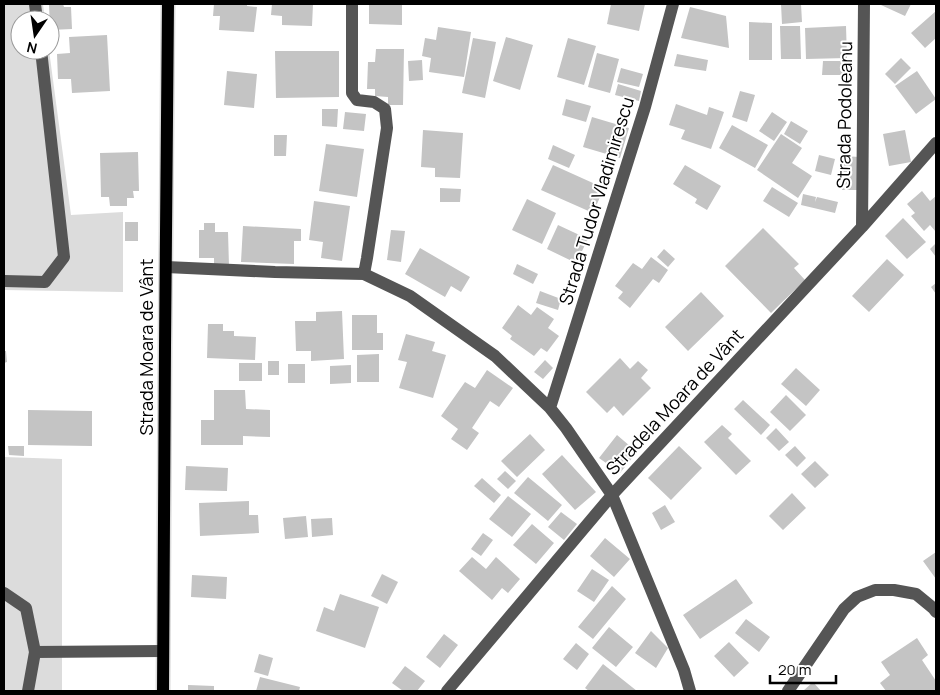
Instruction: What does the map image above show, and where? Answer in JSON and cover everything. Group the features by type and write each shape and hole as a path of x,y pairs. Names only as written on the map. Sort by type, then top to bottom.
{"main road":[{"name":"Strada Moara de Vânt","path":"163,691 168,4"}],"street":[{"path":"352,4 352,94 357,100 374,102 385,109 387,128 364,274"},
{"name":"Strada Tudor Vladimirescu","path":"550,408 642,116 673,4"},
{"name":"Strada Podoleanu","path":"862,227 864,4"},
{"path":"4,281 45,282 64,258 42,60"},
{"name":"Stradela Moara de Vânt","path":"447,691 612,495 862,227 936,143"},
{"path":"166,268 364,274 410,296 495,356 550,408 612,495 684,670 690,691"},
{"path":"788,691 844,609 857,596 875,590 894,590 916,594 934,608 936,612"},
{"path":"4,593 26,608 35,652 28,691"},
{"path":"35,652 162,651"}],"shaded area":[{"path":"4,4 43,4 44,10 10,10 10,60 50,60 71,215 123,212 123,292 4,290"},
{"path":"4,457 62,459 62,691 4,691"}],"building":[{"path":"49,4 63,4 64,7 71,7 72,29 60,30 60,10 49,10"},
{"path":"214,4 247,4 247,6 257,7 254,32 219,30 220,16 213,16"},
{"path":"272,4 313,4 312,26 282,25 282,16 271,15"},
{"path":"369,4 402,4 402,25 369,24"},
{"path":"611,4 645,4 639,31 607,24"},
{"path":"781,4 801,4 802,22 782,24"},
{"path":"882,4 911,4 905,16"},
{"path":"690,7 726,16 729,48 681,38"},
{"path":"936,11 936,38 925,48 911,33"},
{"path":"749,22 772,23 772,60 749,60"},
{"path":"780,26 800,26 801,59 781,59"},
{"path":"846,26 847,58 806,59 805,28"},
{"path":"438,27 471,32 464,77 429,72 431,58 422,56 425,38 436,40"},
{"path":"107,35 110,91 72,93 71,79 58,79 57,60 60,60 60,54 70,53 69,37"},
{"path":"506,37 533,45 520,90 493,81"},
{"path":"473,38 496,42 485,98 462,93"},
{"path":"568,38 596,46 584,85 557,77"},
{"path":"376,49 404,49 403,105 388,105 388,97 375,96 375,89 367,89 368,62 375,62"},
{"path":"275,51 339,51 339,97 276,98"},
{"path":"597,53 619,59 610,93 588,87"},
{"path":"677,54 708,60 706,71 674,66"},
{"path":"901,58 911,68 895,84 885,74"},
{"path":"422,60 423,80 409,81 408,61"},
{"path":"823,61 849,61 849,75 822,75"},
{"path":"621,68 643,74 639,87 617,82"},
{"path":"227,71 257,74 254,108 224,105"},
{"path":"917,71 936,99 916,114 895,86"},
{"path":"618,84 641,91 639,101 615,95"},
{"path":"740,91 755,95 747,122 732,117"},
{"path":"566,99 591,106 586,122 562,115"},
{"path":"676,104 707,115 709,107 724,112 711,149 681,139 685,130 669,125"},
{"path":"322,109 338,109 337,127 322,126"},
{"path":"345,112 366,114 364,131 343,129"},
{"path":"772,112 787,122 774,141 759,131"},
{"path":"592,117 629,128 620,158 583,147"},
{"path":"791,121 808,131 800,144 784,134"},
{"path":"732,125 768,145 755,168 719,148"},
{"path":"423,130 463,133 460,178 435,177 435,168 421,167"},
{"path":"905,130 911,162 889,166 883,134"},
{"path":"781,134 802,148 792,163 812,176 798,198 757,170"},
{"path":"274,135 287,135 286,156 274,156"},
{"path":"326,144 364,149 357,197 319,191"},
{"path":"553,145 575,155 569,168 548,159"},
{"path":"138,152 139,191 133,191 134,198 127,198 127,206 110,206 109,197 101,197 100,153"},
{"path":"819,155 835,159 831,175 815,171"},
{"path":"844,156 859,157 858,190 842,190"},
{"path":"553,165 604,188 593,213 541,190"},
{"path":"685,165 721,186 707,210 695,203 697,199 673,184"},
{"path":"772,187 798,203 789,217 763,201"},
{"path":"440,188 461,189 460,202 440,202"},
{"path":"922,191 930,201 936,196 936,232 930,225 924,231 911,216 915,213 907,204"},
{"path":"803,194 816,197 815,202 817,197 838,202 835,213 801,205"},
{"path":"527,199 556,213 542,244 512,230"},
{"path":"314,201 350,206 342,261 321,258 323,242 309,240"},
{"path":"903,218 926,242 907,259 885,236"},
{"path":"125,222 138,222 138,241 125,241"},
{"path":"204,223 215,223 215,232 228,232 229,266 214,266 214,258 199,258 199,230 204,230"},
{"path":"558,225 588,239 576,263 547,249"},
{"path":"243,226 301,229 301,241 294,241 294,264 241,262"},
{"path":"763,228 799,264 794,268 805,280 771,313 725,266"},
{"path":"391,230 405,231 401,262 387,260"},
{"path":"936,243 936,257 930,249"},
{"path":"420,248 470,277 461,292 451,286 445,297 405,274"},
{"path":"664,249 675,259 668,267 657,257"},
{"path":"651,257 668,270 659,283 653,279 630,308 618,298 623,292 615,286 633,263 642,269"},
{"path":"887,259 904,275 869,312 852,296"},
{"path":"517,264 538,274 533,284 513,274"},
{"path":"936,283 936,294 931,287"},
{"path":"540,291 561,299 558,310 536,303"},
{"path":"701,292 724,316 688,351 665,327"},
{"path":"518,305 531,315 537,307 554,319 548,328 559,336 547,352 541,348 534,356 510,339 512,336 502,328"},
{"path":"342,311 344,359 311,361 311,351 296,351 295,321 316,321 316,312"},
{"path":"352,315 377,315 377,333 383,333 383,350 352,350"},
{"path":"208,324 223,324 223,331 234,331 234,336 256,337 255,360 207,358"},
{"path":"406,334 435,342 432,351 446,355 433,398 399,388 407,362 398,360"},
{"path":"4,351 6,351 7,362 4,363"},
{"path":"379,354 379,382 357,382 357,355"},
{"path":"620,358 630,369 638,361 648,370 641,378 651,388 623,416 614,406 607,413 586,392"},
{"path":"545,360 553,368 543,379 534,372"},
{"path":"268,361 279,361 279,375 268,375"},
{"path":"239,363 262,363 262,381 239,381"},
{"path":"288,364 305,364 305,383 288,383"},
{"path":"351,365 351,383 330,384 330,366"},
{"path":"796,368 820,390 806,406 781,384"},
{"path":"487,370 513,388 499,407 490,401 472,428 479,433 467,450 451,439 458,429 441,416 465,382 475,388"},
{"path":"214,390 245,390 246,409 270,410 270,437 243,436 243,445 201,445 201,420 214,420"},
{"path":"786,395 806,415 790,431 770,412"},
{"path":"743,400 770,425 761,435 734,409"},
{"path":"28,410 92,411 92,446 28,445"},
{"path":"722,425 732,434 728,438 751,461 736,475 704,442"},
{"path":"776,428 789,442 779,451 766,438"},
{"path":"530,434 545,450 517,477 501,461"},
{"path":"617,435 637,452 620,473 599,458"},
{"path":"8,446 24,446 24,456 9,455"},
{"path":"679,446 702,468 671,500 648,478"},
{"path":"795,446 806,458 797,467 785,455"},
{"path":"562,455 596,492 575,510 542,474"},
{"path":"815,461 829,475 815,488 801,474"},
{"path":"186,466 228,468 227,491 185,490"},
{"path":"505,471 516,481 508,489 497,479"},
{"path":"528,477 562,505 548,521 514,493"},
{"path":"482,478 501,495 494,503 474,486"},
{"path":"792,493 806,508 783,530 769,516"},
{"path":"508,496 531,514 512,537 489,519"},
{"path":"249,501 249,515 258,515 259,533 200,536 199,503"},
{"path":"665,505 675,522 661,530 652,513"},
{"path":"561,512 577,524 564,540 548,527"},
{"path":"306,516 308,537 285,539 283,518"},
{"path":"332,518 333,535 312,537 311,519"},
{"path":"532,524 554,543 536,564 513,545"},
{"path":"483,533 493,540 481,556 471,549"},
{"path":"605,538 630,559 614,577 590,556"},
{"path":"936,552 936,579 923,561"},
{"path":"472,557 486,569 496,557 520,579 508,593 502,588 492,600 459,571"},
{"path":"592,569 609,580 594,602 577,591"},
{"path":"382,574 398,582 387,604 371,596"},
{"path":"192,575 227,577 226,599 191,597"},
{"path":"736,579 753,603 700,639 683,615"},
{"path":"612,586 626,599 593,639 578,627"},
{"path":"340,594 379,607 365,648 316,631 324,607 334,611"},
{"path":"746,619 770,637 759,652 735,633"},
{"path":"609,627 633,647 616,667 592,648"},
{"path":"651,631 668,648 656,668 635,653"},
{"path":"444,634 458,645 440,668 426,657"},
{"path":"917,638 928,655 922,660 936,681 936,691 886,691 880,683 890,675 881,662"},
{"path":"729,642 749,663 734,677 714,656"},
{"path":"576,643 589,654 577,670 563,659"},
{"path":"259,654 273,658 268,676 254,672"},
{"path":"603,664 637,691 589,691 585,688"},
{"path":"405,666 425,681 417,691 403,691 392,683"},
{"path":"260,677 300,687 299,691 256,691"},
{"path":"813,682 821,691 803,691"},
{"path":"188,685 214,686 214,691 188,691"}]}
